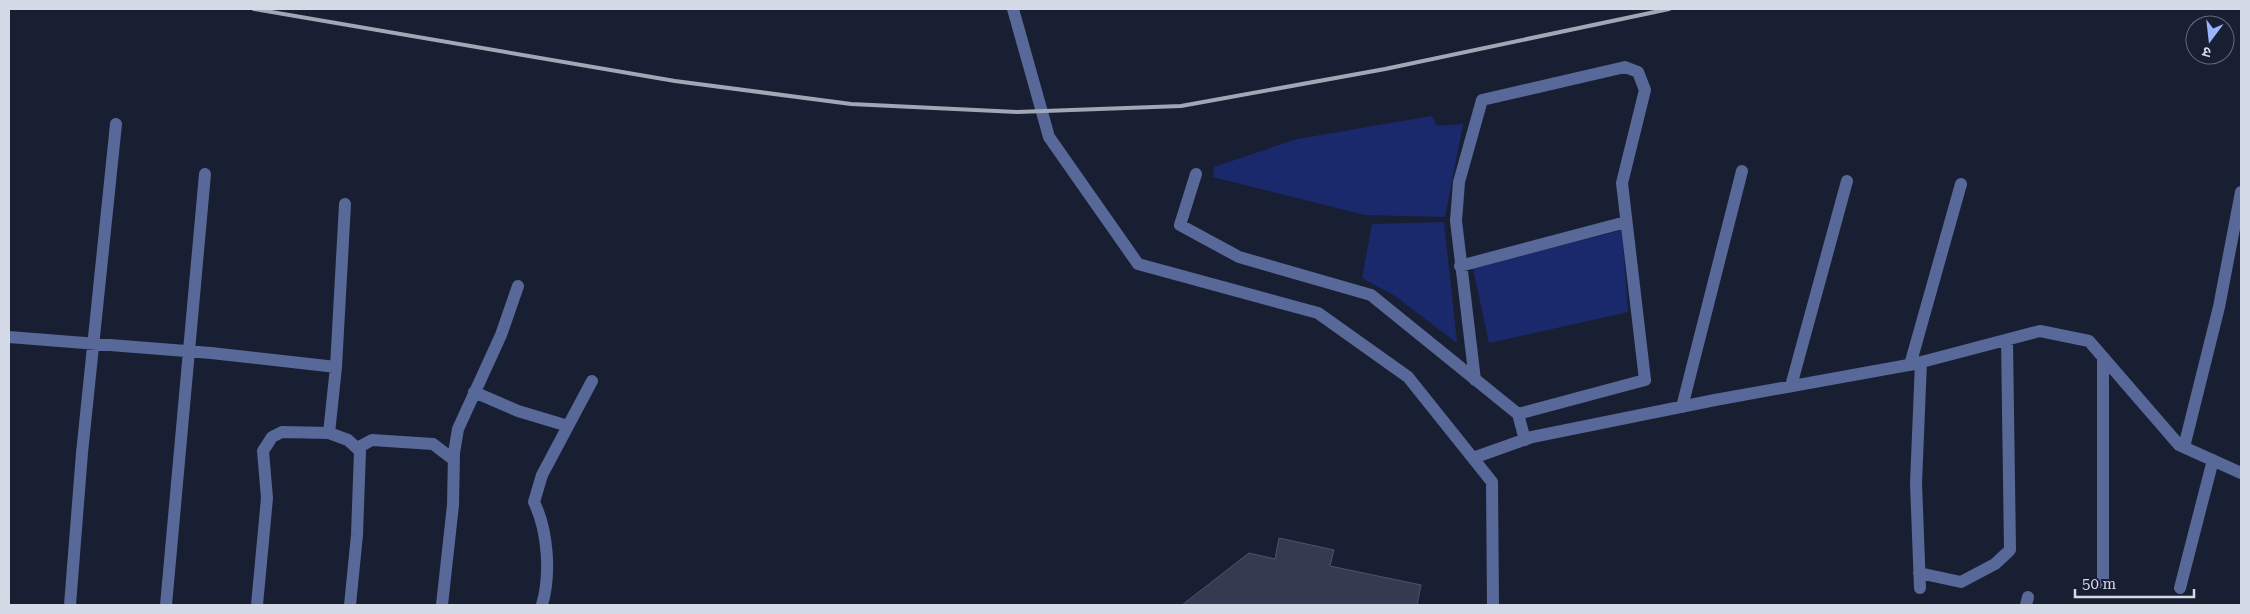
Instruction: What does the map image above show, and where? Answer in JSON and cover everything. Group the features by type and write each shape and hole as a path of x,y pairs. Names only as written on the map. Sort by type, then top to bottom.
{"street":[{"path":"1013,9 1049,137 1138,264 1318,313 1408,377 1492,482 1493,605"},
{"path":"1475,380 1456,221 1459,182 1482,100 1625,67 1638,72 1645,90 1622,183 1645,380 1518,414"},
{"path":"70,605 116,124"},
{"path":"1682,407 1742,171"},
{"path":"166,605 205,174"},
{"path":"1196,174 1180,225 1239,257 1371,295 1518,414 1525,440"},
{"path":"1791,386 1847,181"},
{"path":"1920,588 1916,483 1916,364 1961,184"},
{"path":"2184,447 2219,307 2241,192"},
{"path":"329,433 336,367 345,204"},
{"path":"1460,266 1626,222"},
{"path":"442,605 454,506 454,460 458,429 501,335 518,286"},
{"path":"1473,458 1525,440 1682,407 1916,364 2040,331 2089,341 2153,417 2184,447 2241,473"},
{"path":"9,338 188,352 336,367"},
{"path":"1919,573 1961,582 1995,564 2010,550 2007,340"},
{"path":"2103,358 2104,583"},
{"path":"542,605 546,590 546,550 539,514 534,502 542,476 592,380"},
{"path":"474,392 518,410 568,426"},
{"path":"257,605 267,498 263,452 272,437 282,432 329,433 348,440 360,451 360,478 350,605"},
{"path":"357,448 372,440 433,444 454,460"},
{"path":"2180,588 2213,460"}],"shaded area":[{"path":"1432,116 1437,126 1463,124 1445,217 1365,215 1213,177 1214,167 1297,139"},
{"path":"1444,222 1457,343 1395,296 1362,278 1372,224"},
{"path":"1622,230 1628,312 1489,343 1473,268"}],"building":[{"path":"1279,538 1334,550 1330,566 1421,585 1417,605 1182,605 1249,553 1275,559"}],"railway":[{"path":"254,9 675,81 851,104 1017,112 1181,106 1385,69 1669,9"}]}
